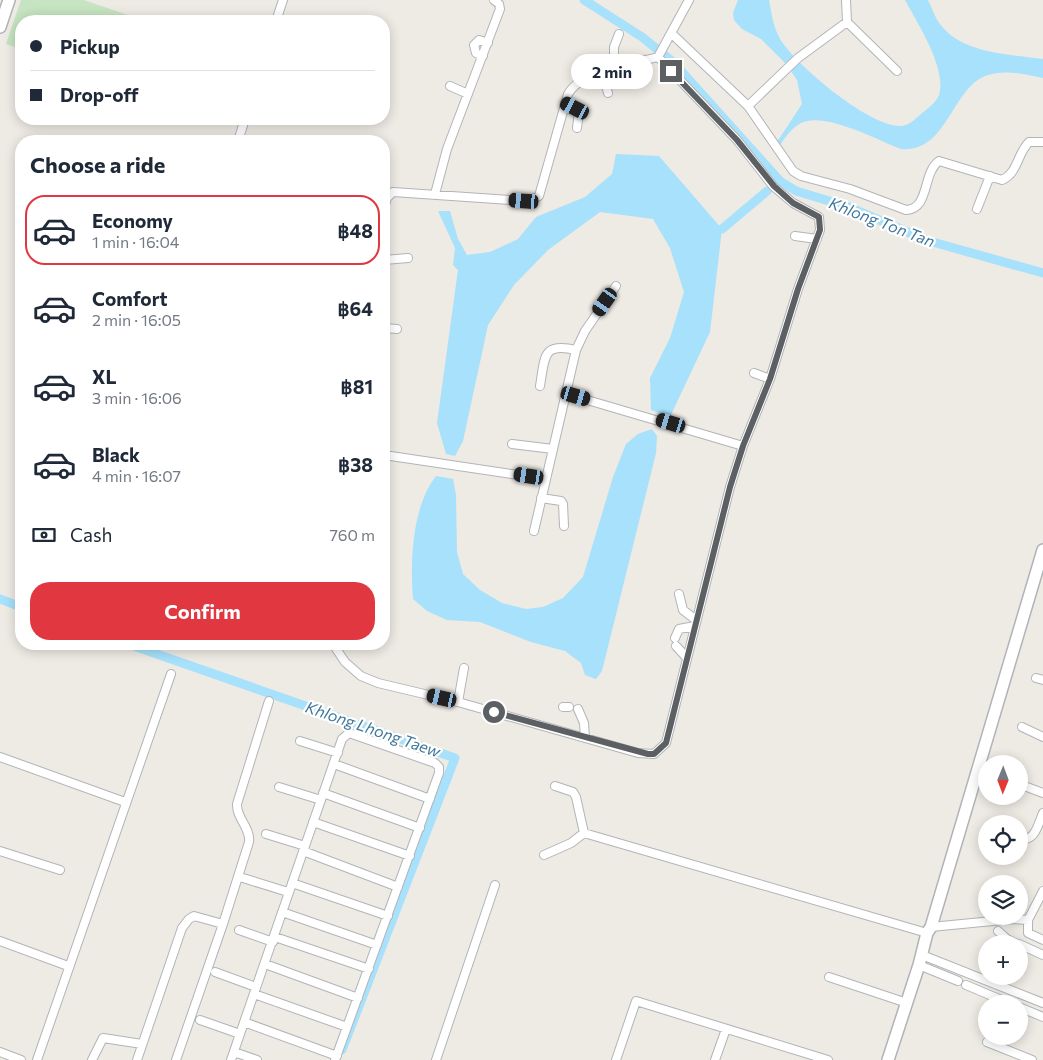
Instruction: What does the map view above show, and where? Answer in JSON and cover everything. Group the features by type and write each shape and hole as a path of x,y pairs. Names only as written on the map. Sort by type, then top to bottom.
{"street":[{"path":"0,27 9,0"},
{"path":"278,15 283,0"},
{"path":"390,195 393,192 436,194 524,201 539,196 565,102 573,86 582,78 659,54 688,0"},
{"path":"846,0 847,22 897,72"},
{"path":"436,194 447,149 500,9 498,1"},
{"path":"748,106 798,58 847,22"},
{"path":"614,68 614,46 619,34"},
{"path":"669,36 748,106 793,171 801,176 850,189 906,210 913,210 919,205 932,166 939,161 1002,180 1013,173 1024,147 1029,142 1043,142"},
{"path":"483,56 476,52 474,45 479,40 488,43"},
{"path":"337,650 345,662 361,676 378,683 458,702 648,754 654,754 662,749 666,743 730,487 743,446 770,379 798,289 820,230 819,217 793,203 774,186 737,140 659,54"},
{"path":"602,71 608,92"},
{"path":"450,86 468,94"},
{"path":"565,102 579,112 577,128"},
{"path":"977,209 990,176"},
{"path":"796,236 817,239"},
{"path":"390,260 408,258"},
{"path":"534,531 576,350 585,330 616,286"},
{"path":"390,328 397,329"},
{"path":"540,386 545,356 550,350 562,346 576,350"},
{"path":"754,373 770,379"},
{"path":"567,394 671,423 743,446"},
{"path":"512,444 553,449"},
{"path":"390,456 546,479"},
{"path":"541,498 561,501 563,504 564,526"},
{"path":"888,1060 921,960 1043,550"},
{"path":"679,594 683,610 695,623"},
{"path":"687,658 676,642 680,628 695,623"},
{"path":"458,702 464,668"},
{"path":"37,1060 68,966 171,674"},
{"path":"176,1060 223,924 250,838 237,812 237,804 269,701"},
{"path":"570,708 584,723 585,738"},
{"path":"1022,727 1043,737"},
{"path":"231,1060 244,1022 255,991 274,939 288,892 342,739 349,734 435,763 439,767 439,773 336,1058 244,1022"},
{"path":"300,741 338,753"},
{"path":"0,757 125,802"},
{"path":"334,764 430,799"},
{"path":"279,786 322,796 420,828"},
{"path":"555,786 573,792 576,796 584,833"},
{"path":"1028,787 1043,793"},
{"path":"1028,840 1034,836 1043,813"},
{"path":"314,822 410,856"},
{"path":"584,833 929,930 978,924"},
{"path":"544,855 570,843 584,833"},
{"path":"266,834 398,887"},
{"path":"0,851 60,870"},
{"path":"243,878 288,892"},
{"path":"292,883 388,916"},
{"path":"436,1060 495,885"},
{"path":"1028,920 1043,891"},
{"path":"282,912 376,945"},
{"path":"137,1060 182,928 194,916 223,924"},
{"path":"1028,925 1028,933 1043,940"},
{"path":"239,930 369,968"},
{"path":"998,931 1002,935"},
{"path":"0,941 68,966"},
{"path":"1028,948 1043,955"},
{"path":"921,960 958,981"},
{"path":"921,960 1043,1002"},
{"path":"265,964 358,998"},
{"path":"215,972 255,991 347,1027"},
{"path":"829,976 907,1003"},
{"path":"966,984 991,995"},
{"path":"616,1060 636,1001 828,1060"},
{"path":"1028,1011 1043,1017"},
{"path":"200,1020 240,1034"},
{"path":"715,1060 726,1029"},
{"path":"92,1060 102,1038 142,1044"},
{"path":"995,1045 1032,1060"},
{"path":"0,1052 21,1060"},
{"path":"234,1052 258,1060"}],"green space":[{"path":"21,0 84,0 128,15 16,15"},
{"path":"15,18 15,47 6,44"}],"water":[{"path":"738,0 769,0 778,36 806,69 853,106 885,123 902,126 911,123 933,104 938,98 940,91 938,69 929,44 905,0 928,0 938,22 949,34 973,47 1001,54 1043,59 1043,78 1007,73 985,76 974,83 964,94 939,131 929,141 916,148 901,149 851,128 811,120 795,127 780,145 777,142 802,104 797,80 787,65 761,39 742,29 734,20 733,13"},
{"path":"616,154 659,156 722,229 710,332 670,417 651,410 650,378 670,338 684,292 670,248 653,219 600,212 548,250 514,285 488,325 463,441 455,456 446,454 437,423 458,270 453,265 455,248 438,211 450,211 458,239 467,255 490,252 518,239 536,217 585,197 612,174"},
{"path":"652,429 657,436 656,453 602,671 596,679 585,675 581,663 565,651 531,642 480,622 447,620 427,611 413,599 414,535 422,503 436,476 453,479 456,495 457,552 463,574 480,590 502,603 526,609 543,607 563,598 583,577 613,477 626,444 638,434"}],"waterway":[{"name":"Khlong Ton Tan","path":"584,0 642,37 673,62 780,181 796,191 846,206 929,241 1043,273"},
{"path":"722,229 767,191"},
{"name":"Khlong Lhong Taew","path":"0,599 15,605"},
{"name":"Khlong Lhong Taew","path":"145,650 455,758 342,1050"}],"route":[{"path":"494,712 638,753 654,754 662,749 666,743 732,478 777,361 798,289 820,230 821,222 819,217 815,213 793,203 774,186 737,140 671,71"}]}
